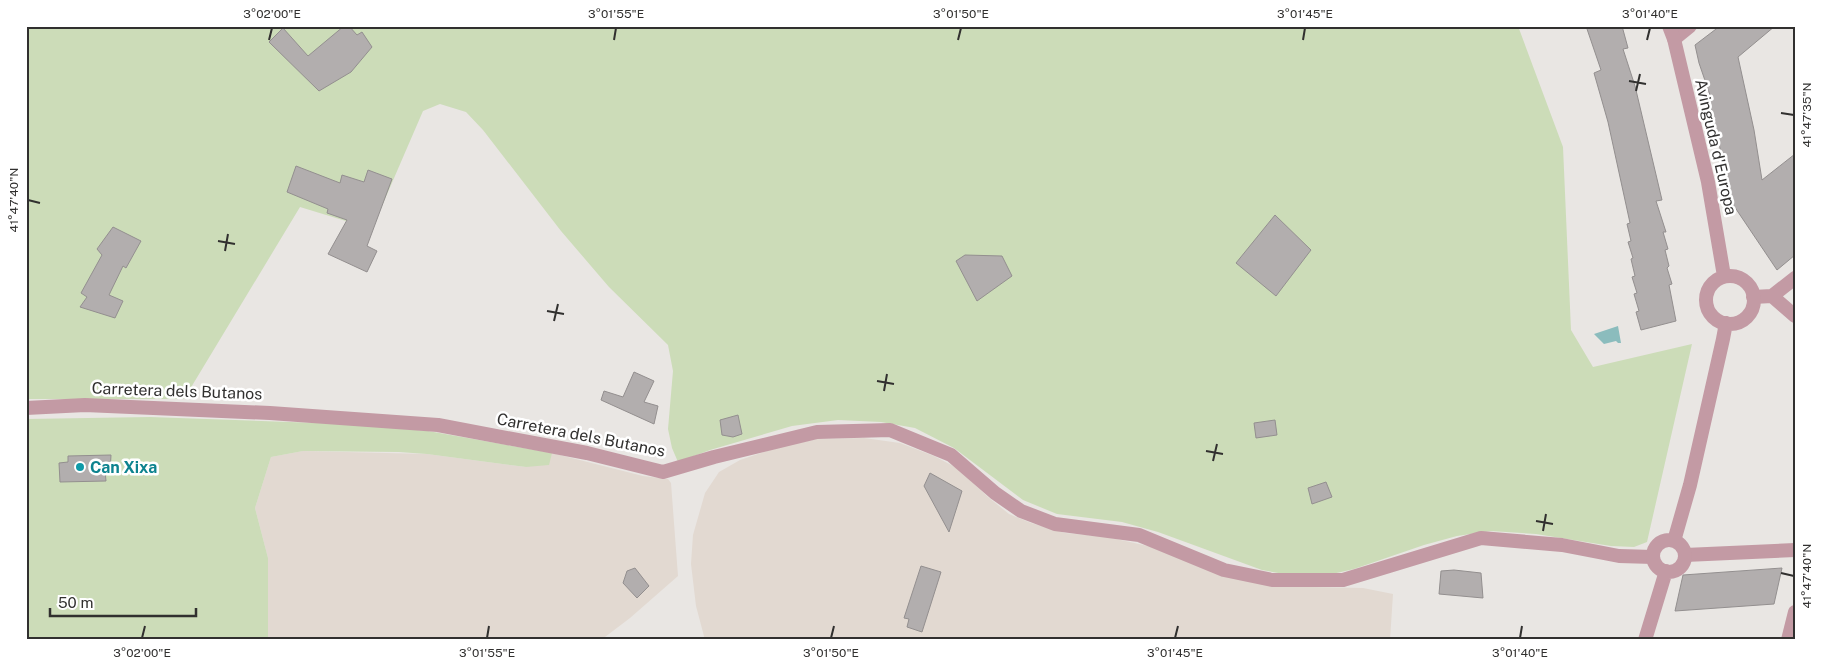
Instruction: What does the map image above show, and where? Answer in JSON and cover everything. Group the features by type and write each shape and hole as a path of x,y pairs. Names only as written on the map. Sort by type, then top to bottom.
{"street":[{"path":"1671,32 1690,26"},
{"name":"Avinguda d'Europa","path":"1671,32 1708,182 1724,276"},
{"path":"1724,276 1737,277 1743,280 1750,287 1753,296 1752,308 1744,318 1736,323 1726,323 1716,319 1711,314 1706,300 1710,286 1724,276"},
{"path":"1753,296 1772,296 1795,278"},
{"path":"1772,296 1795,316"},
{"path":"1674,541 1685,502 1726,323"},
{"name":"Carretera dels Butanos","path":"26,408 95,405 270,413 438,424 587,453 663,472 714,457 817,432 890,430 951,455 995,493 1021,511 1055,524 1139,535 1224,570 1272,580 1343,580 1481,538 1562,545 1619,556 1653,557"},
{"path":"1668,540 1674,541 1682,546 1685,555 1684,561 1678,569 1666,571 1657,566 1653,557 1654,551 1659,543 1668,540"},
{"path":"1685,555 1795,550"},
{"path":"1645,640 1666,571"},
{"path":"1788,640 1795,612"}],"shaded area":[{"path":"864,438 900,443 934,456 957,468 1009,514 1031,523 1065,533 1107,537 1157,548 1254,583 1363,588 1393,594 1390,640 705,640 696,606 691,564 693,535 705,493 719,472 740,460 779,447 817,439"},
{"path":"303,451 427,454 526,467 552,453 643,476 668,479 671,483 678,576 630,618 601,640 268,640 268,558 255,508 271,457"}],"green space":[{"path":"26,26 1518,26 1563,147 1571,330 1593,367 1692,344 1647,542 1634,547 1611,546 1536,534 1491,531 1457,536 1354,569 1319,577 1289,575 1262,570 1158,532 1122,522 1057,514 1023,500 954,448 915,428 881,422 838,420 792,426 710,450 678,462 672,448 668,429 673,371 668,345 609,287 561,231 483,130 466,112 440,104 423,111 372,229 300,207 184,399 26,399"},
{"path":"150,417 346,424 428,431 552,453 549,465 526,467 399,452 303,451 271,457 255,508 268,558 268,640 26,640 26,419"}],"water":[{"path":"1618,326 1621,343 1616,341 1604,344 1594,334"}],"building":[{"path":"344,26 349,26 357,35 362,32 372,47 351,72 319,91 269,42 283,28 308,56"},
{"path":"1586,26 1622,26 1628,48 1623,49 1635,86 1662,200 1656,201 1666,232 1663,232 1668,249 1665,250 1669,266 1667,268 1672,284 1669,285 1676,321 1641,330 1636,312 1639,311 1634,294 1637,293 1632,277 1635,276 1631,259 1633,258 1628,242 1631,241 1627,224 1630,223 1608,122 1594,73 1601,70"},
{"path":"1720,26 1775,26 1738,57 1754,130 1762,180 1795,154 1795,255 1777,270 1732,203 1709,98 1711,98 1699,63 1695,45"},
{"path":"296,166 340,183 342,175 364,182 368,170 392,179 367,246 377,251 367,272 328,254 347,220 327,213 328,209 287,192"},
{"path":"1275,215 1311,250 1276,296 1236,263"},
{"path":"113,227 141,241 126,268 123,266 109,295 123,301 115,318 80,307 87,297 81,293 102,255 97,249"},
{"path":"965,255 1002,256 1012,276 977,301 956,261"},
{"path":"634,372 654,381 644,402 658,406 654,424 601,400 604,391 623,397"},
{"path":"738,415 742,434 733,437 722,435 720,420"},
{"path":"1275,420 1277,435 1256,438 1254,423"},
{"name":"Can Xixa","path":"111,455 110,472 105,471 106,481 60,482 59,463 68,462 68,456"},
{"path":"930,473 962,491 949,532 924,486"},
{"path":"1326,482 1332,497 1312,504 1308,488"},
{"path":"921,566 941,572 922,632 907,627 909,619 904,618"},
{"path":"635,568 649,586 637,598 623,583 627,571"},
{"path":"1782,568 1774,604 1675,611 1683,575"},
{"path":"1454,570 1481,573 1483,598 1439,594 1441,571"}],"place":[{"name":"Can Xixa","path":"80,467"}]}
